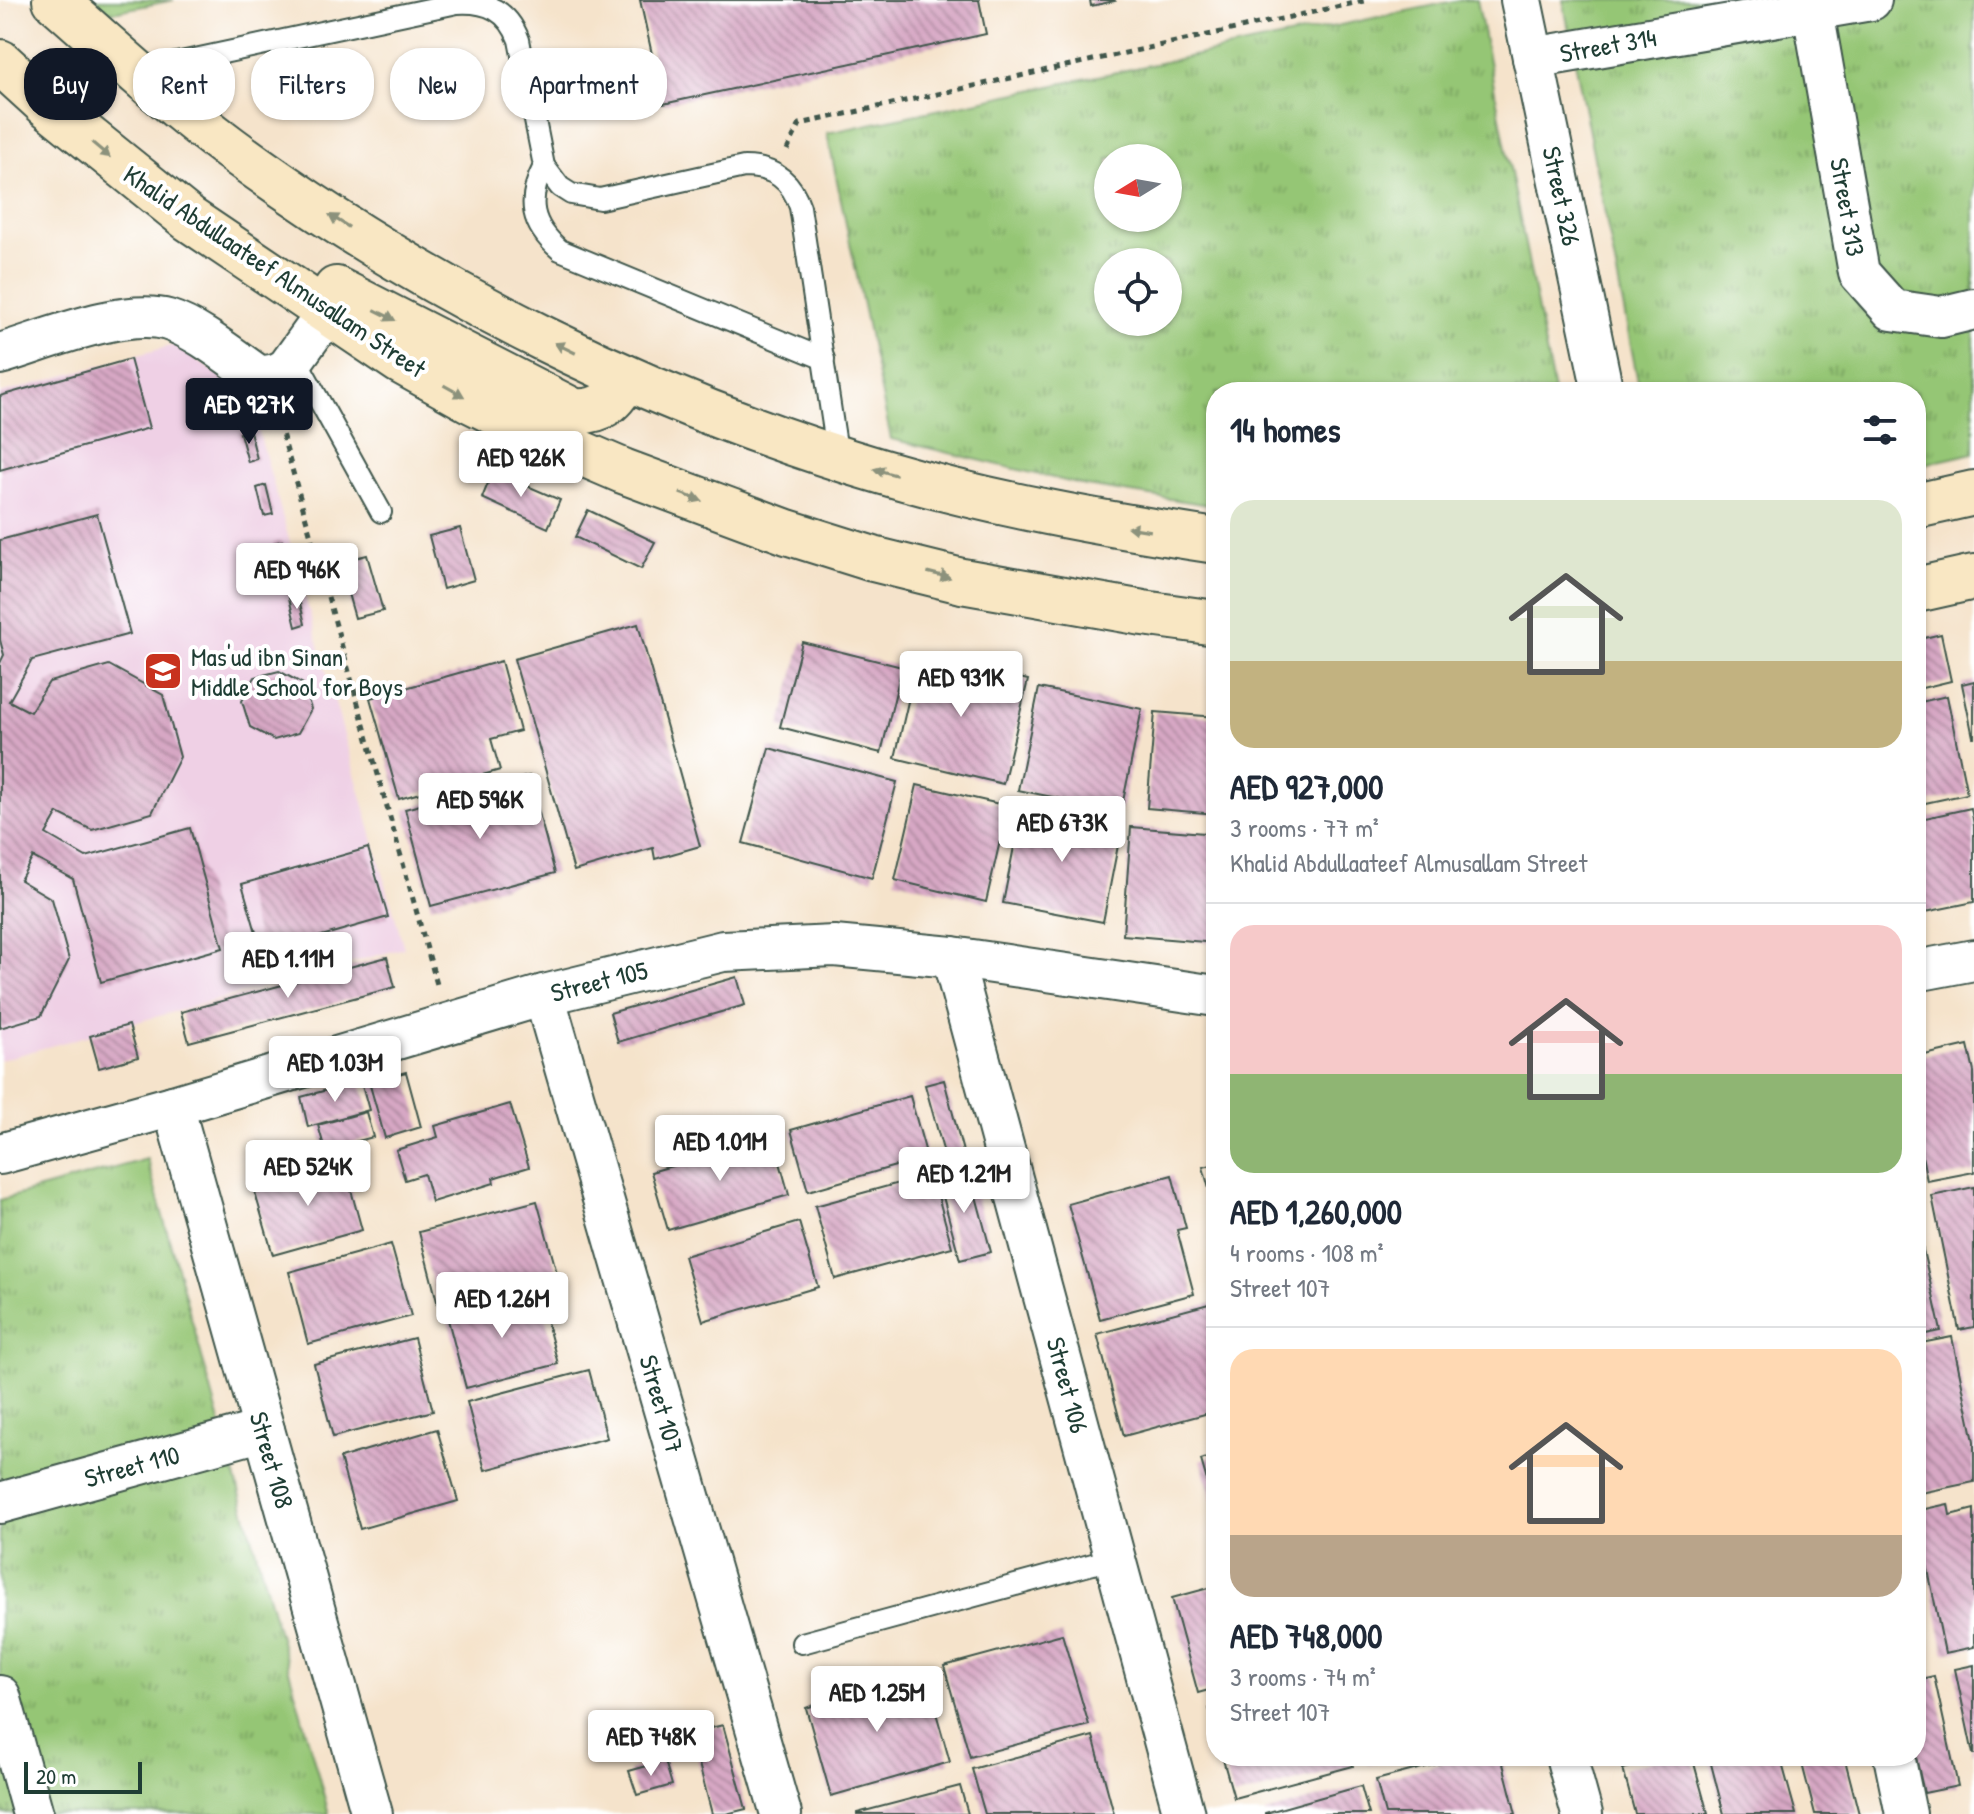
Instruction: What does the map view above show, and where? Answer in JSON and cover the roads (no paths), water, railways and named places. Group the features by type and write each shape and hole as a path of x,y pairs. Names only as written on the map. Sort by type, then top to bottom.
{"street":[{"path":"55,0 133,67"},
{"name":"Street 326","path":"1521,0 1601,382"},
{"name":"Street 314","path":"1533,58 1871,0"},
{"name":"Street 313","path":"1813,11 1859,273 1892,310 1941,317 1974,309"},
{"name":"Khalid Abdullaateef Almusallam Street","path":"0,62 69,123 189,219 400,361 546,438 623,471 787,532 873,559 962,581 1206,622"},
{"path":"196,120 228,147 329,215 438,282 508,320 679,401 838,458 963,493 1042,511 1206,539"},
{"path":"189,219 262,251 574,411 587,412 612,401 625,377"},
{"path":"0,354 129,317 151,317 183,326 257,375 280,367 327,313"},
{"path":"1926,504 1974,493"},
{"path":"1926,588 1974,577"},
{"name":"Street 105","path":"0,1154 173,1106 544,995 723,951 834,946 952,957 1206,995"},
{"name":"Street 106","path":"952,957 1184,1814"},
{"path":"1926,969 1974,960"},
{"name":"Street 107","path":"544,995 781,1814"},
{"name":"Street 108","path":"173,1106 372,1814"},
{"name":"Street 110","path":"0,1503 264,1430"},
{"path":"0,1696 33,1814"},
{"path":"1569,1766 1582,1814"},
{"path":"1896,1766 1906,1814"}],"lane":[{"path":"235,50 457,3 496,4 514,27 519,40 544,166 560,187 571,194 600,199 744,167 761,167 776,173 787,181 800,207 838,458"},
{"path":"544,166 533,194 533,208 537,223 560,250 824,359"},
{"path":"280,367 381,512"},
{"path":"802,1643 1115,1558"}],"place":[{"name":"Mas'ud ibn Sinan Middle School for Boys","path":"163,671"}]}
